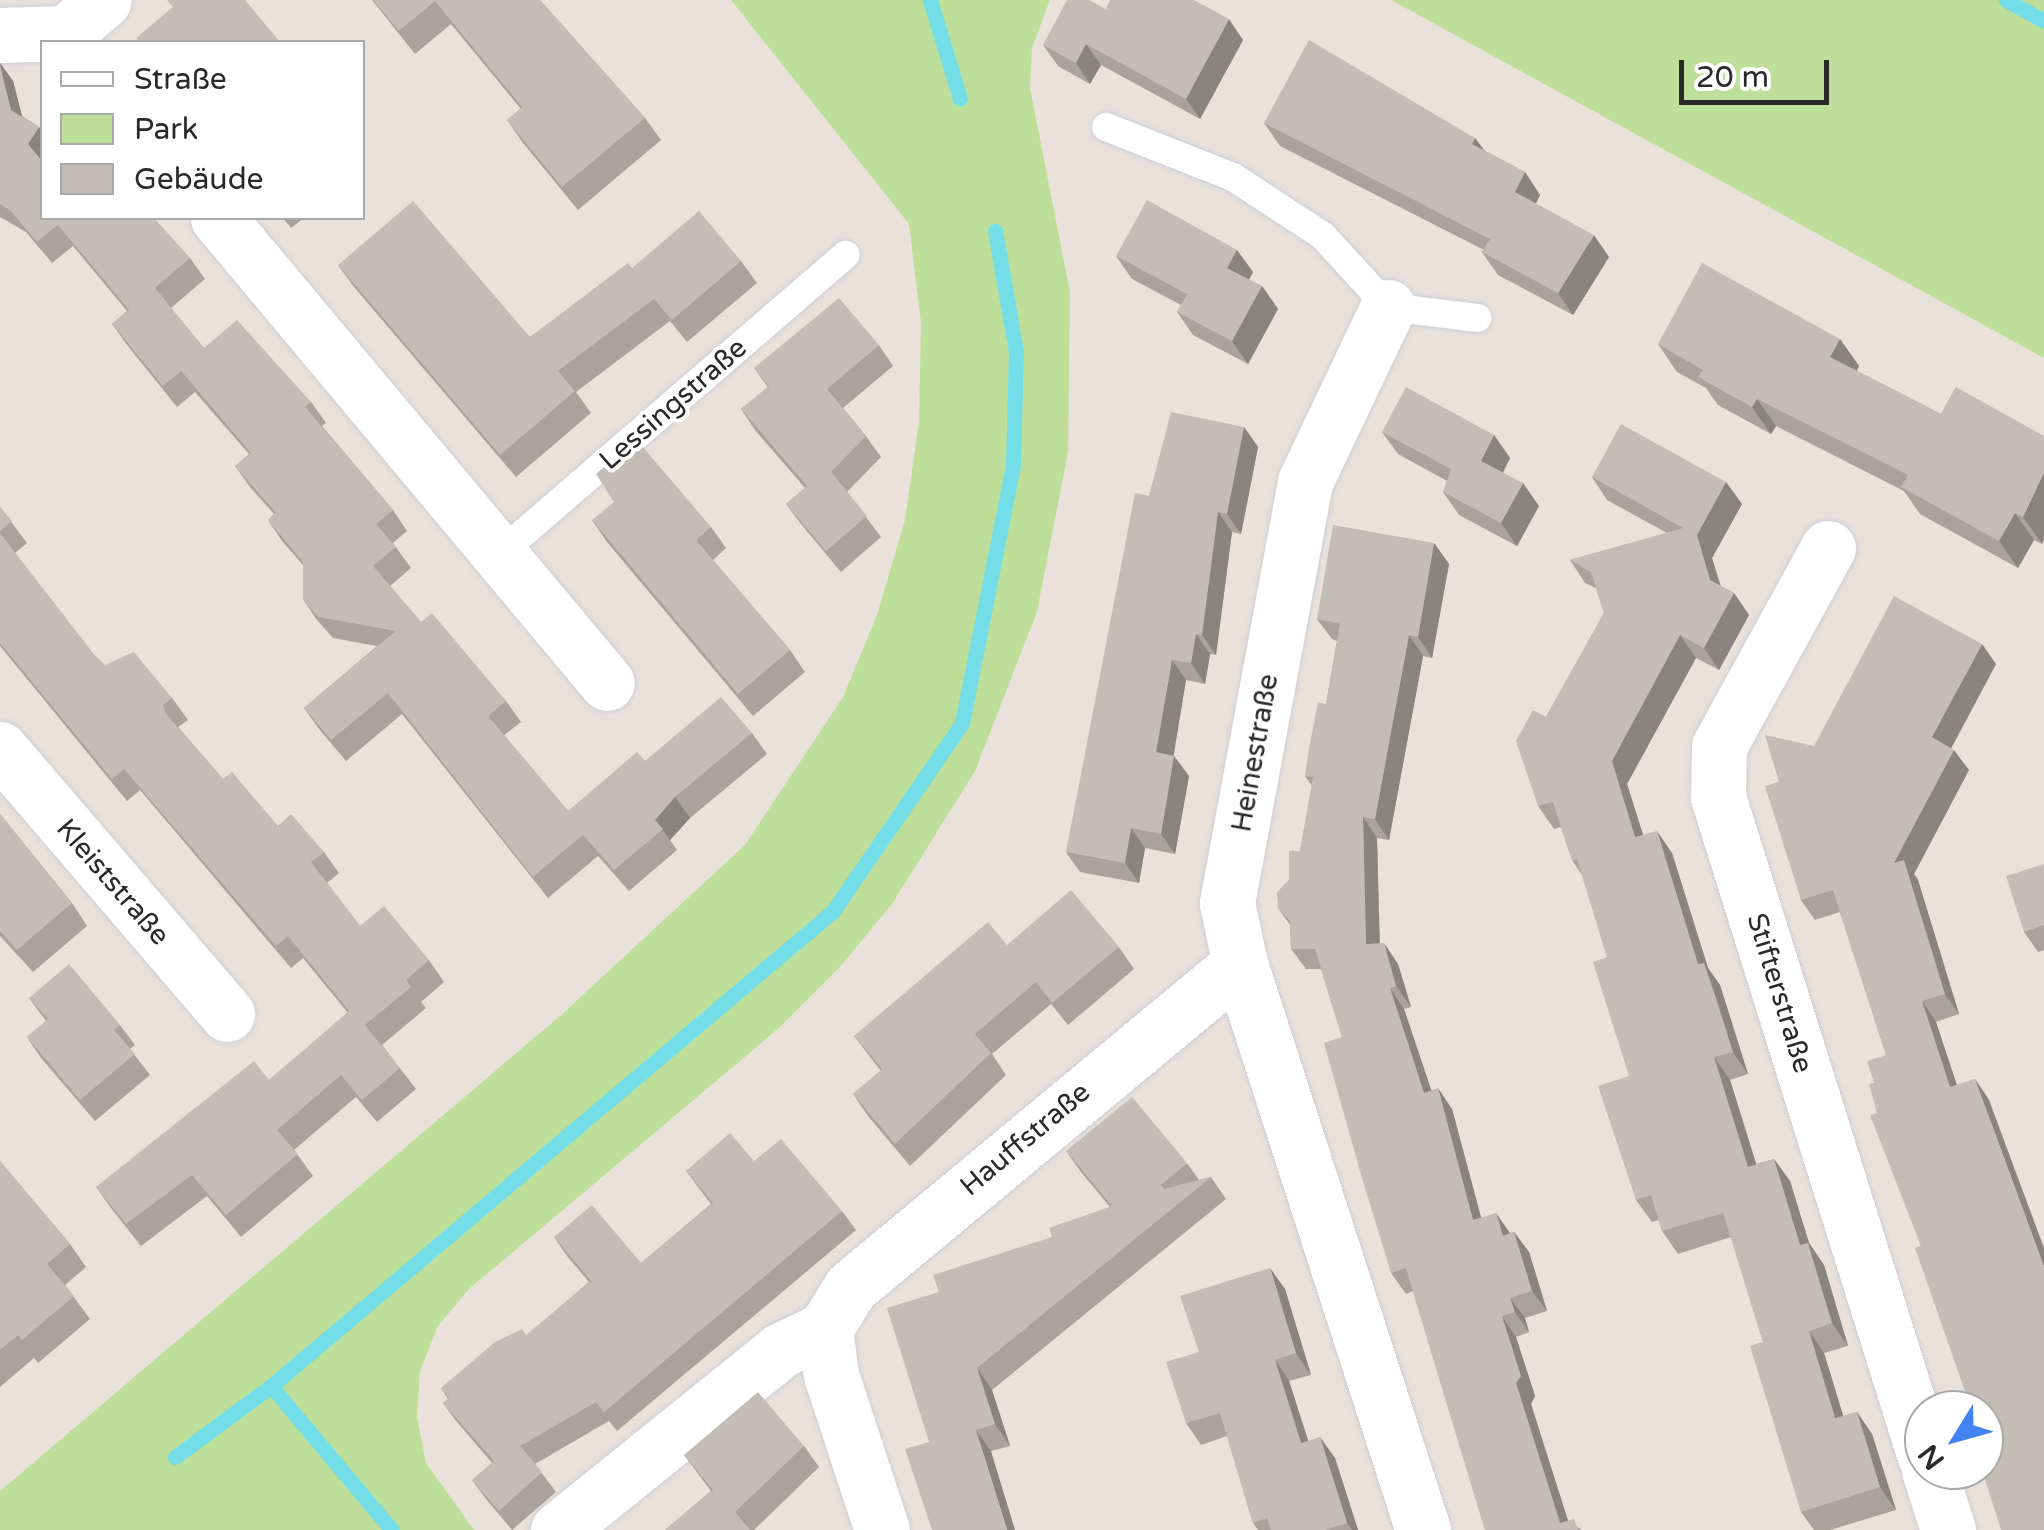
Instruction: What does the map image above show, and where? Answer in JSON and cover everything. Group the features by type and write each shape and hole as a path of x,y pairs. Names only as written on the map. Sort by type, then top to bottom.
{"street":[{"path":"0,34 81,25"},
{"path":"220,220 608,684"},
{"name":"Heinestraße","path":"1388,307 1305,482 1228,903 1240,964 1423,1530"},
{"name":"Stifterstraße","path":"1828,548 1718,746 1718,797 1904,1390"},
{"name":"Kleiststraße","path":"0,749 227,1014"},
{"name":"Hauffstraße","path":"825,1328 851,1287 1240,964"},
{"path":"558,1530 781,1350 825,1328 831,1375 882,1530"},
{"path":"1935,1490 1948,1530"}],"lane":[{"path":"1106,127 1233,177 1323,236 1388,307 1477,318"},
{"name":"Lessingstraße","path":"499,554 846,255"}],"green space":[{"path":"731,0 1050,0 1032,48 1030,88 1070,292 1068,452 1037,612 975,771 892,904 839,968 779,1028 469,1289 438,1326 420,1371 417,1417 426,1463 474,1530 0,1530 0,1491 560,1016 745,845 843,697 877,615 905,520 919,422 921,323 909,224"},
{"path":"1391,0 2044,0 2044,358"}],"building":[{"path":"167,0 245,0 278,40 136,38 173,7"},
{"path":"373,0 540,0 645,118 562,187 507,120 522,107 435,1 399,31"},
{"path":"1067,0 1089,0 1106,9 1110,0 1194,0 1229,19 1186,99 1086,44 1076,63 1043,45"},
{"path":"1309,40 1475,138 1472,144 1525,172 1515,192 1594,235 1558,293 1482,252 1490,239 1264,123"},
{"path":"0,67 11,110 39,127 28,144 40,159 40,220 64,220 37,242 0,204"},
{"path":"1147,200 1237,250 1227,268 1262,286 1232,341 1177,312 1187,294 1116,256"},
{"path":"413,201 530,337 628,263 632,268 699,211 741,261 672,320 654,299 558,371 575,391 500,455 338,265"},
{"path":"64,220 156,220 190,258 155,288 204,348 237,320 311,402 305,407 393,510 376,524 396,547 373,566 421,622 432,613 506,701 488,716 568,811 637,752 645,761 721,697 752,733 675,797 655,820 663,829 614,870 583,835 533,877 388,693 331,740 304,708 396,631 318,617 303,599 303,562 268,520 276,513 235,466 251,453 181,371 163,386 112,324 129,310 58,225"},
{"path":"1702,263 1840,339 1830,357 1941,414 1956,387 2044,436 2044,472 2023,517 2015,513 1999,541 1901,487 1908,475 1757,399 1752,407 1698,377 1703,370 1658,344"},
{"path":"839,298 879,345 827,389 866,436 831,472 867,516 826,551 786,504 807,486 741,409 769,386 754,368"},
{"path":"1406,387 1494,435 1481,461 1523,483 1501,523 1443,492 1451,469 1382,432"},
{"path":"1171,412 1244,427 1227,514 1218,512 1202,635 1196,634 1191,663 1172,660 1156,752 1174,756 1161,834 1131,828 1125,863 1066,852 1135,493 1149,496"},
{"path":"1621,424 1726,482 1697,535 1710,580 1734,593 1704,648 1680,635 1612,761 1635,837 1657,831 1698,964 1704,963 1715,995 1733,1052 1714,1057 1748,1167 1774,1159 1800,1245 1808,1243 1832,1323 1809,1331 1835,1418 1857,1412 1880,1487 1801,1512 1750,1346 1763,1342 1723,1213 1662,1231 1651,1195 1636,1200 1598,1086 1629,1076 1593,962 1607,957 1577,859 1572,860 1553,802 1538,806 1516,741 1533,710 1546,717 1604,613 1591,572 1570,560 1683,528 1592,477"},
{"path":"636,439 711,527 696,540 790,650 738,694 592,520 614,502 596,474"},
{"path":"0,507 12,521 0,531"},
{"path":"1333,525 1434,543 1418,637 1409,635 1375,819 1363,817 1366,944 1384,943 1396,986 1390,988 1424,1093 1438,1088 1473,1220 1496,1213 1503,1236 1514,1232 1532,1291 1510,1298 1515,1312 1502,1316 1521,1376 1516,1383 1560,1523 1574,1519 1578,1530 1485,1530 1406,1268 1391,1273 1362,1178 1324,1043 1342,1037 1315,949 1291,949 1290,921 1278,908 1277,892 1289,880 1289,851 1300,851 1313,777 1305,776 1308,754 1318,702 1326,704 1340,624 1317,619"},
{"path":"0,533 95,656 105,665 134,652 172,698 163,705 166,714 223,779 232,772 278,826 291,814 324,852 311,862 360,926 384,906 429,960 406,980 411,987 365,1025 400,1068 362,1100 341,1075 277,1130 298,1154 226,1215 192,1175 126,1224 96,1187 254,1061 269,1080 349,1011 288,936 276,946 124,769 112,779 0,643"},
{"path":"1894,596 1982,644 1932,737 1954,750 1894,863 1904,860 1945,994 1922,1001 1950,1087 1975,1079 2044,1267 2044,1530 2001,1530 1988,1490 2004,1490 2004,1390 1965,1390 1915,1248 1921,1246 1870,1115 1877,1113 1867,1061 1886,1055 1833,890 1801,900 1765,786 1779,782 1765,735 1814,746"},
{"path":"0,814 72,903 17,950 0,931"},
{"path":"2044,864 2044,925 2024,932 2006,876"},
{"path":"1071,890 1119,947 1052,1003 1036,982 975,1034 991,1053 895,1144 853,1094 882,1069 854,1036 988,922 1007,945"},
{"path":"69,964 120,1025 114,1030 135,1054 80,1100 27,1037 48,1019 29,998"},
{"path":"1132,1097 1187,1163 1161,1185 1164,1189 1211,1177 977,1368 995,1424 976,1430 1007,1530 932,1530 905,1449 929,1442 887,1308 939,1292 933,1275 1052,1237 1049,1228 1112,1206 1066,1151"},
{"path":"730,1133 754,1161 781,1139 842,1211 604,1412 596,1402 520,1446 542,1472 499,1511 472,1480 494,1461 443,1403 449,1398 441,1388 495,1342 522,1329 526,1335 591,1281 554,1237 592,1205 641,1263 713,1203 686,1171"},
{"path":"0,1161 70,1244 47,1264 74,1296 22,1340 18,1335 0,1350"},
{"path":"1270,1268 1296,1353 1275,1360 1301,1443 1320,1437 1347,1523 1325,1530 1271,1530 1267,1518 1253,1523 1220,1413 1186,1423 1166,1362 1199,1352 1180,1296"},
{"path":"758,1392 804,1446 735,1512 750,1530 665,1530 713,1490 684,1455"}],"waterway":[{"path":"930,0 960,99"},
{"path":"2006,0 2044,21"},
{"path":"175,1457 271,1386 833,911 962,723 1013,465 1016,352 995,231"},
{"path":"271,1386 392,1530"}]}
